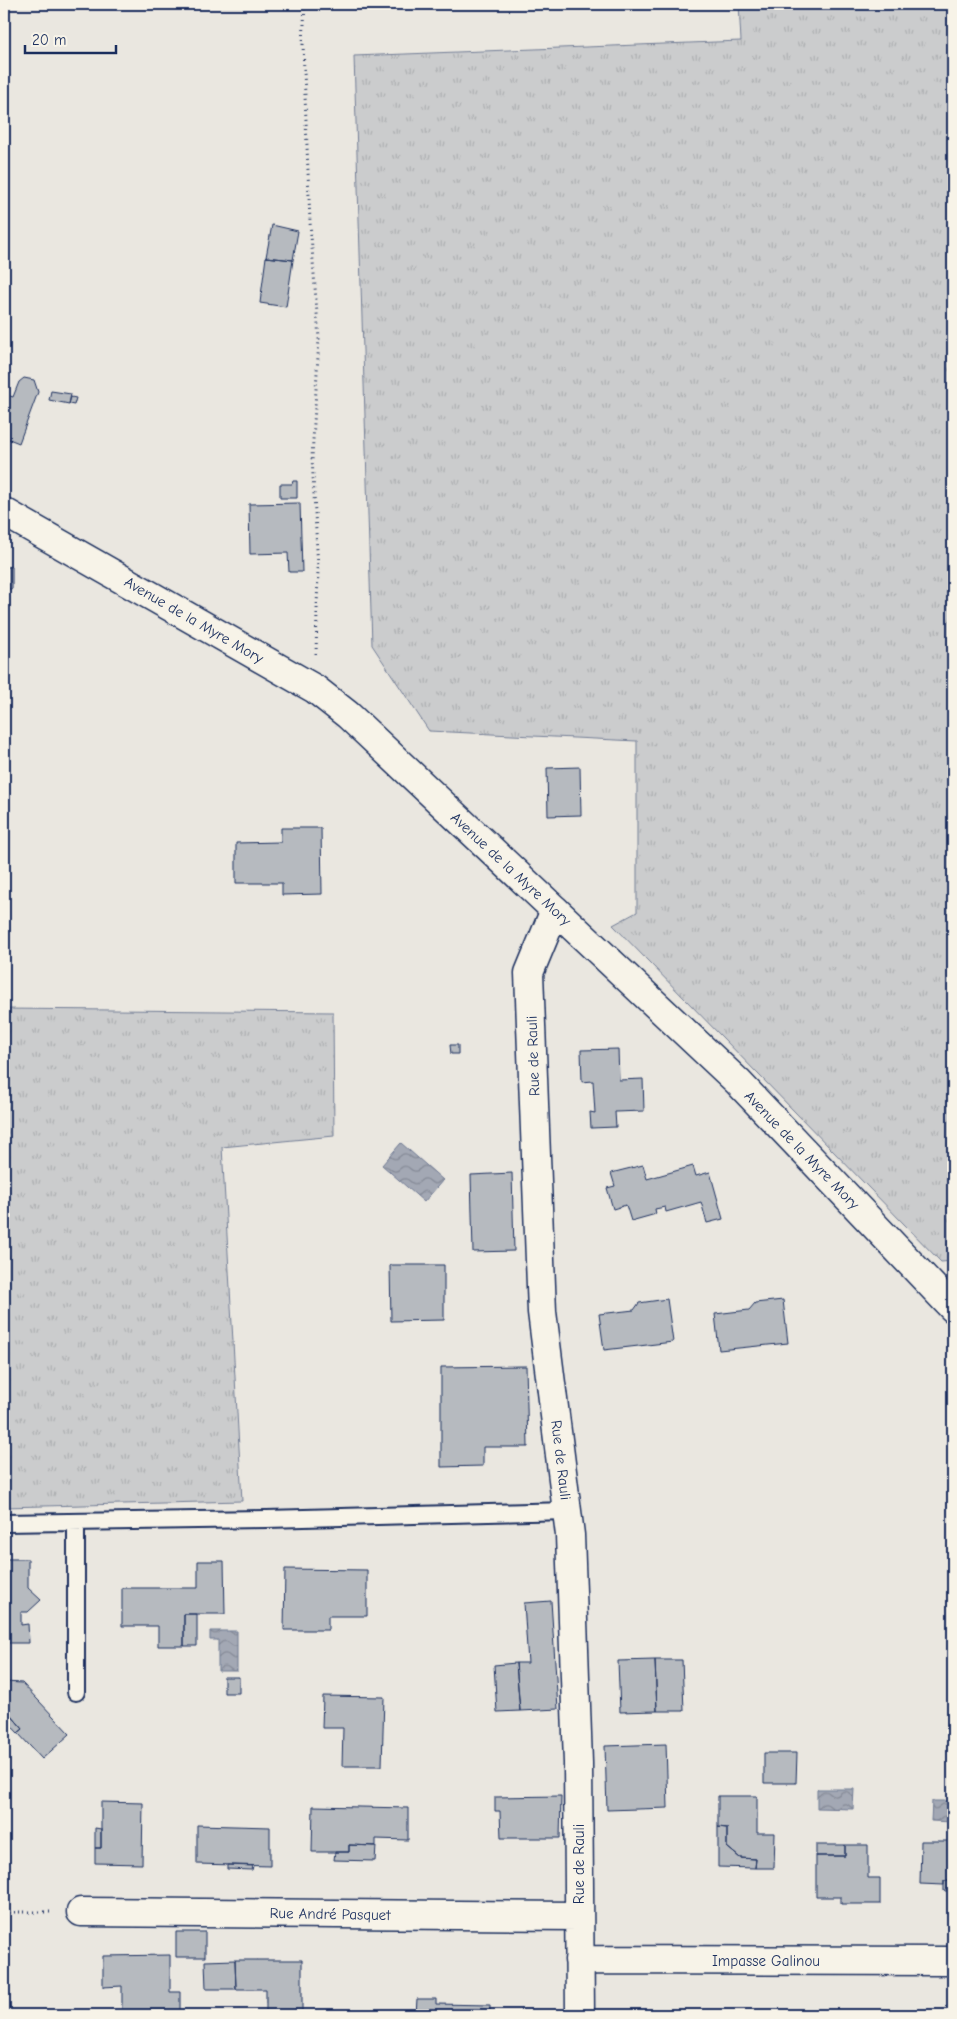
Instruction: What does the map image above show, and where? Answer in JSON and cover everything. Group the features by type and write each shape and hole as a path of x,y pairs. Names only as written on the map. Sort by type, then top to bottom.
{"street":[{"name":"Avenue de la Myre Mory","path":"4,512 315,689 348,715 738,1082 953,1308"},
{"name":"Rue de Rauli","path":"555,910 529,973 542,1312 570,1535 578,1762 580,2015"},
{"name":"Rue André Pasquet","path":"81,1912 579,1916"},
{"name":"Impasse Galinou","path":"580,1960 953,1961"}],"lane":[{"path":"4,1523 567,1511"},
{"path":"76,1522 76,1692"}],"path":[{"path":"306,4 303,44 308,173 319,339 312,457 318,569 315,689"},
{"path":"4,1912 81,1912"}],"green space":[{"path":"739,4 953,4 953,1261 941,1262 613,925 637,912 637,741 429,731 372,645 354,56 741,41"},
{"path":"4,1009 333,1012 334,1136 222,1147 242,1501 4,1507"}],"water":[{"path":"401,1143 443,1180 424,1202 382,1165"},
{"path":"210,1631 237,1631 237,1671 218,1671 218,1640 210,1640"},
{"path":"817,1789 854,1789 853,1809 817,1808"},
{"path":"932,1801 953,1801 953,1822 931,1821"}],"building":[{"path":"272,225 298,231 293,260 266,257"},
{"path":"266,257 293,260 286,307 260,303"},
{"path":"24,378 34,380 38,392 19,443 4,437 4,394 13,397 19,382"},
{"path":"51,391 71,394 69,404 49,400"},
{"path":"71,397 76,398 74,405 69,404"},
{"path":"293,481 297,481 297,498 280,498 280,484 292,484"},
{"path":"300,503 302,572 289,572 288,553 250,554 249,504"},
{"path":"4,567 12,567 12,589 4,589"},
{"path":"580,767 581,815 548,816 547,768"},
{"path":"281,828 321,828 322,894 282,895 282,883 236,883 236,843 281,842"},
{"path":"450,1045 458,1045 458,1054 451,1054"},
{"path":"618,1049 619,1080 643,1079 644,1111 615,1112 616,1127 591,1128 590,1112 595,1113 593,1081 582,1082 581,1050"},
{"path":"643,1165 647,1179 693,1166 696,1176 710,1172 723,1219 707,1223 701,1202 666,1212 665,1207 655,1209 656,1214 631,1221 626,1205 613,1209 607,1188 615,1186 611,1173"},
{"path":"512,1173 514,1251 473,1252 471,1175"},
{"path":"390,1265 444,1265 444,1320 391,1321"},
{"path":"667,1299 673,1342 604,1350 599,1314 634,1310 639,1303"},
{"path":"783,1300 788,1343 719,1350 715,1314 749,1310 755,1303"},
{"path":"526,1366 528,1447 483,1447 483,1466 441,1467 441,1367"},
{"path":"4,1559 28,1559 28,1588 41,1600 28,1612 21,1612 21,1625 28,1624 29,1643 4,1643"},
{"path":"198,1561 224,1561 225,1614 184,1614 184,1646 158,1646 158,1626 122,1626 122,1588 198,1588"},
{"path":"285,1569 367,1570 367,1616 328,1616 328,1630 284,1630"},
{"path":"551,1601 558,1709 520,1711 516,1663 528,1663 524,1603"},
{"path":"184,1614 197,1614 197,1646 184,1646"},
{"path":"655,1660 657,1711 620,1712 618,1661"},
{"path":"655,1660 682,1660 684,1711 657,1711"},
{"path":"516,1663 520,1711 497,1712 494,1665"},
{"path":"224,1677 239,1677 239,1693 224,1693"},
{"path":"4,1682 22,1683 70,1734 42,1759 18,1733 23,1729 10,1714 4,1719"},
{"path":"323,1696 384,1697 382,1766 342,1766 343,1728 322,1728"},
{"path":"10,1714 23,1729 18,1733 5,1719"},
{"path":"666,1744 668,1808 607,1810 605,1746"},
{"path":"764,1753 797,1753 796,1783 764,1783"},
{"path":"561,1796 560,1838 501,1838 500,1811 495,1811 495,1797"},
{"path":"718,1796 757,1796 757,1833 775,1833 774,1868 755,1868 756,1859 740,1858 727,1847 727,1828 718,1827"},
{"path":"101,1802 143,1803 142,1864 95,1863 95,1848 101,1848"},
{"path":"313,1806 408,1808 408,1840 376,1839 376,1846 349,1845 349,1852 312,1852"},
{"path":"197,1825 270,1827 270,1866 197,1864"},
{"path":"718,1827 727,1828 727,1847 740,1858 756,1859 755,1868 718,1867"},
{"path":"95,1828 101,1829 101,1848 95,1848"},
{"path":"921,1841 953,1841 953,1881 944,1881 944,1885 920,1884"},
{"path":"349,1845 376,1846 375,1861 334,1860 335,1852 349,1852"},
{"path":"816,1845 845,1845 845,1856 816,1856"},
{"path":"845,1845 868,1845 868,1878 880,1878 880,1904 841,1904 841,1897 816,1897 816,1856 845,1856"},
{"path":"227,1865 253,1866 252,1870 227,1869"},
{"path":"944,1881 953,1881 953,1891 944,1891"},
{"path":"176,1932 205,1932 205,1957 176,1957"},
{"path":"170,1955 170,1992 180,1992 180,2015 122,2015 122,1986 103,1987 103,1956"},
{"path":"235,1960 302,1960 302,2015 266,2015 266,1989 236,1989"},
{"path":"235,1960 236,1989 206,1989 205,1961"},
{"path":"417,1999 436,1999 436,2004 490,2005 490,2015 403,2015 416,2014"}]}
